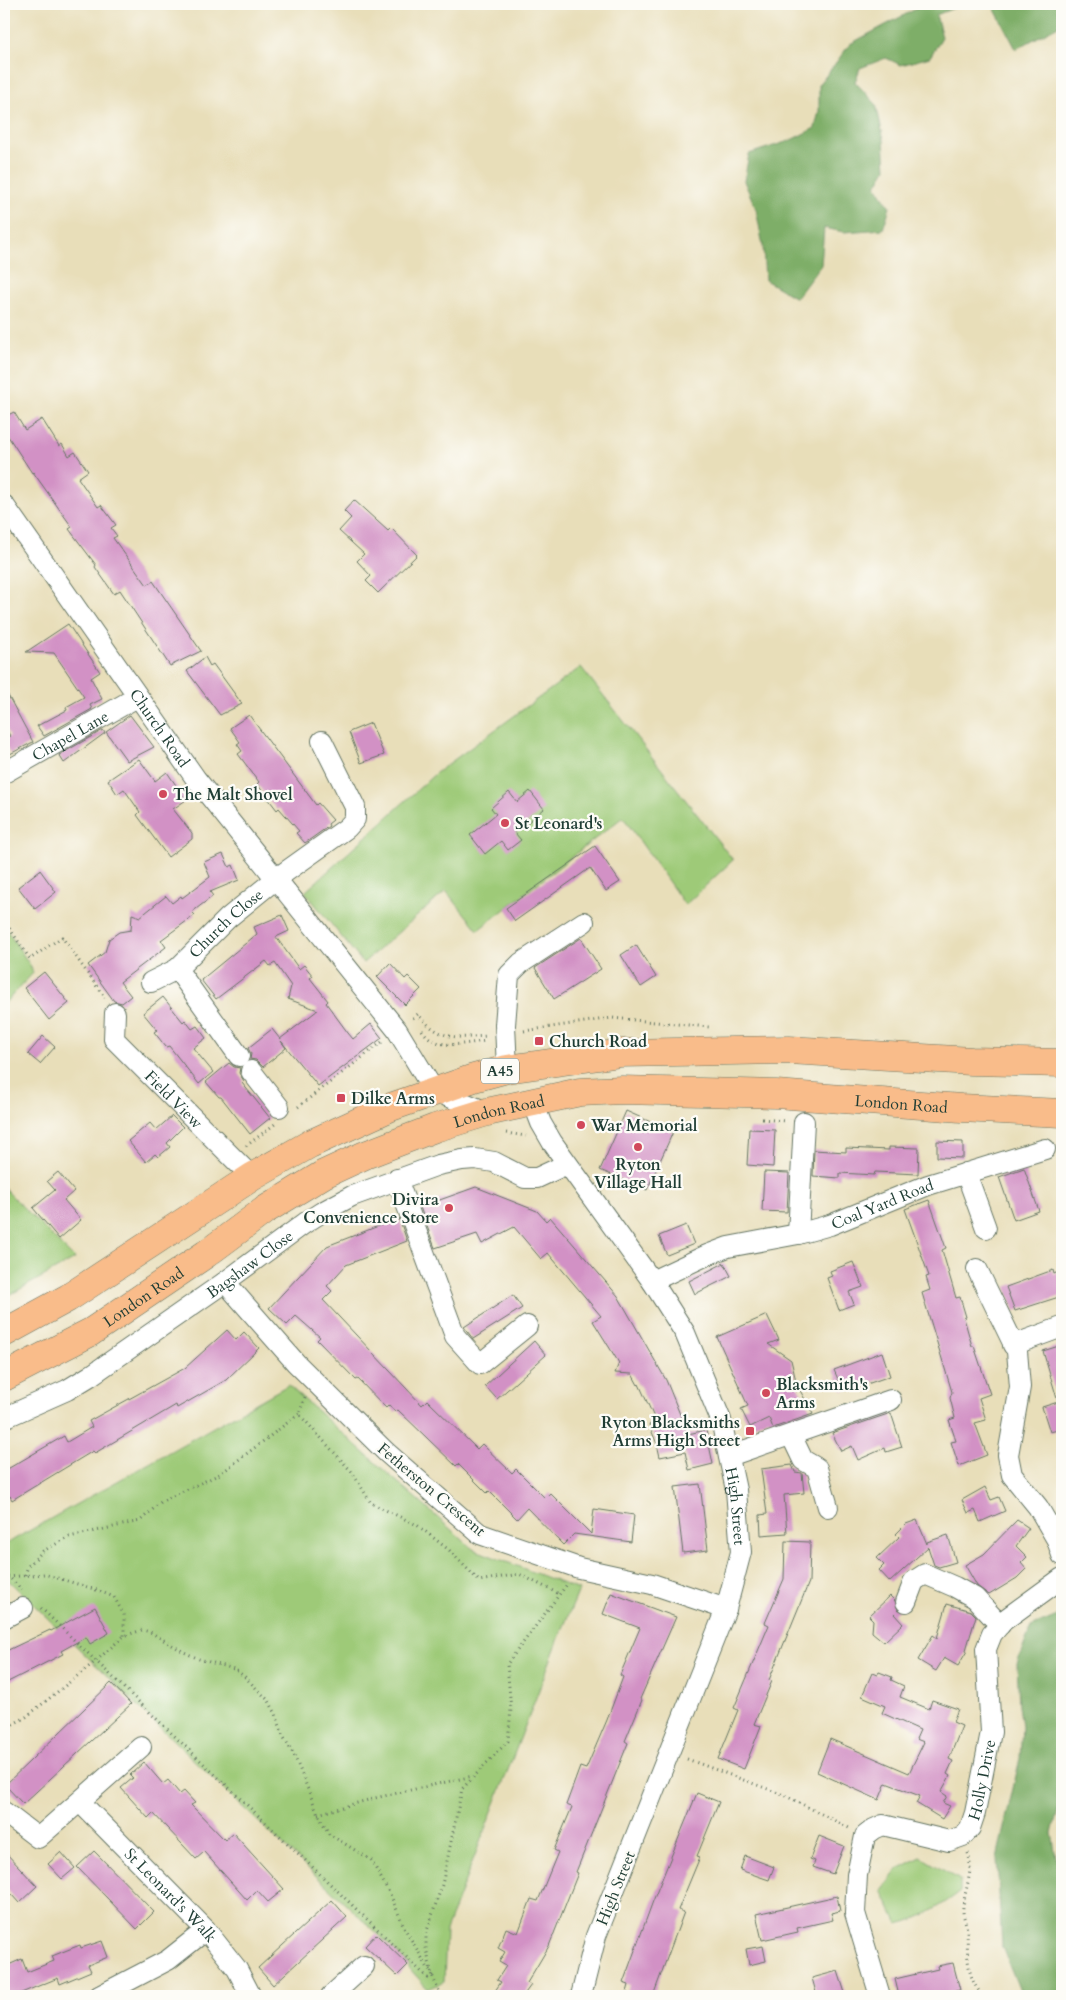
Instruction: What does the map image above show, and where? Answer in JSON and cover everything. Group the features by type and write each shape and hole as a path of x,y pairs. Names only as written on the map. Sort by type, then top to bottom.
{"highway":[{"name":"A45","path":"4,1333 68,1298 252,1177 310,1144 346,1126 434,1091 507,1070 621,1052 789,1050 972,1061 1062,1063"},
{"name":"London Road","path":"4,1376 91,1332 176,1275 265,1210 324,1174 365,1155 435,1128 493,1124 533,1102 580,1092 622,1090 776,1094 961,1108 1062,1113"}],"street":[{"name":"Church Road","path":"4,505 196,779 397,1030 434,1091"},
{"name":"Chapel Lane","path":"4,773 138,697"},
{"name":"Church Close","path":"151,982 177,969 228,918 277,878 347,828 355,819 355,807 322,741"},
{"path":"507,1070 505,1025 509,975 520,963 584,922"},
{"name":"Church Close","path":"177,969 245,1063 284,1112"},
{"name":"Field View","path":"114,1013 114,1039 252,1177"},
{"path":"434,1091 493,1124"},
{"name":"High Street","path":"533,1102 541,1123 552,1142 652,1281 686,1332 721,1420 736,1490 741,1552 726,1609 596,1936 581,1996"},
{"path":"798,1234 804,1122"},
{"name":"Coal Yard Road","path":"652,1281 728,1247 798,1234 830,1225 899,1196 1045,1149"},
{"name":"Bagshaw Close","path":"4,1418 67,1390 225,1282 322,1212 352,1196 438,1165 462,1160 475,1159 494,1162 525,1178 538,1178 567,1164"},
{"path":"966,1174 986,1228"},
{"path":"397,1179 454,1336 480,1364 527,1326"},
{"path":"977,1269 1017,1351 1020,1387 1008,1455 1012,1475 1038,1507 1057,1540 1062,1554"},
{"name":"Fetherston Crescent","path":"225,1282 312,1380 386,1452 480,1534 579,1568 652,1584 726,1609"},
{"path":"1014,1345 1061,1327"},
{"path":"729,1456 891,1400"},
{"path":"791,1435 803,1460 817,1468 828,1508"},
{"path":"906,1602 914,1581 925,1574 975,1598 1000,1625"},
{"name":"Holly Drive","path":"865,1836 883,1825 949,1841 963,1836 970,1828 975,1813 991,1732 986,1649 992,1634 1000,1625 1062,1578"},
{"path":"4,1618 29,1602"},
{"path":"4,1812 38,1838 142,1747"},
{"name":"St Leonard's Walk","path":"80,1802 206,1930 237,1969 251,1996"},
{"path":"865,1836 857,1875 855,1913 880,1996"},
{"path":"99,1996 168,1960 206,1930"},
{"path":"331,1996 364,1966"}],"path":[{"path":"4,920 30,959 62,936 114,1013"},
{"path":"232,1158 284,1112 418,1014 433,1031 458,1038 495,1035"},
{"path":"413,1018 431,1040 441,1045 495,1040"},
{"path":"493,1124 509,1133 526,1135 540,1151 552,1142"},
{"path":"25,1575 28,1566 44,1551 69,1537 140,1521 162,1500 220,1474 299,1414 312,1380"},
{"path":"299,1414 352,1472 370,1503 417,1525 449,1550 479,1581 519,1574 560,1594"},
{"path":"432,1975 426,1948 426,1934 442,1885 462,1789 508,1741 511,1709 507,1664 579,1568"},
{"path":"4,1572 29,1602 96,1661 428,1978 432,1975"},
{"path":"8,1577 44,1574 114,1597 124,1615 124,1636"},
{"path":"4,1730 26,1716 96,1661 124,1636 142,1630 150,1632 199,1659 234,1668 269,1701 276,1714 282,1736 294,1755 318,1814 329,1834 372,1860 390,1894 405,1929 432,1975 441,1996"},
{"path":"669,1752 784,1795 865,1836"},
{"path":"318,1814 375,1798 475,1775"},
{"path":"963,1836 970,1860 969,1880 962,1908 967,1928 967,1964 970,1978 982,1996"}],"green space":[{"path":"925,4 964,4 936,15 942,37 930,57 901,65 886,58 860,68 855,82 876,104 884,140 886,169 876,186 890,207 883,229 844,232 824,228 821,265 796,298 765,280 763,246 756,209 744,181 749,154 789,141 815,128 819,111 819,85 850,44"},
{"path":"992,4 1062,4 1062,24 1016,49"},
{"path":"581,667 733,860 685,905 623,817 478,930 446,891 363,963 305,892 436,773"},
{"path":"4,926 30,965 33,973 4,1004"},
{"path":"4,1188 75,1259 4,1298"},
{"path":"288,1385 473,1549 579,1590 446,1930 444,1982 428,1989 409,1968 409,1965 377,1933 232,1797 4,1576 4,1545"},
{"path":"1062,1614 1062,1797 1052,1833 1062,1894 1062,1996 1022,1996 1002,1947 997,1858 1020,1758 1022,1726 1017,1664 1031,1627"},
{"path":"921,1857 960,1880 960,1892 915,1919 898,1924 882,1890 898,1869"}],"building":[{"path":"14,412 25,430 42,419 59,446 62,444 69,456 75,452 88,471 78,478 98,507 101,505 116,525 111,528 117,536 113,538 147,585 153,581 201,651 170,666 120,590 114,594 95,567 96,565 69,529 72,527 32,473 4,430 4,417"},
{"path":"354,500 388,531 391,528 417,555 378,593 366,581 371,576 357,561 364,554 339,531 351,518 344,511"},
{"path":"68,624 100,672 91,678 102,699 90,705 92,709 44,736 37,726 67,710 66,707 84,697 54,653 26,652"},
{"path":"205,657 210,666 213,664 242,704 220,715 187,671"},
{"path":"4,688 33,742 10,754 4,741 4,739 10,736 4,725"},
{"path":"130,715 154,747 127,761 106,732"},
{"path":"249,715 316,805 318,803 333,820 328,824 329,826 305,843 296,833 299,831 279,808 277,810 257,784 259,782 238,754 242,751 237,744 240,742 230,728"},
{"path":"371,723 384,755 361,763 349,732"},
{"path":"103,730 105,733 64,763 59,755"},
{"path":"139,759 155,781 167,772 186,800 173,809 192,833 192,839 168,857 137,815 140,812 124,789 117,794 108,780"},
{"name":"St Leonard's","path":"530,791 544,809 515,833 521,840 508,850 501,841 485,854 470,835 496,814 491,808 509,792 517,802"},
{"path":"595,846 620,882 606,891 590,868 515,921 506,908"},
{"path":"223,854 229,867 233,865 239,880 210,892 213,896 192,912 195,915 161,940 166,947 120,982 131,996 122,1003 114,1001 88,965 105,952 109,939 119,932 131,930 132,914 140,917 166,896 172,903 181,896 182,898 210,877 204,862"},
{"path":"40,870 56,892 35,909 18,887"},
{"path":"282,915 289,931 276,937 299,969 304,965 313,976 310,978 328,1001 326,1003 348,1033 353,1039 371,1024 382,1038 318,1086 281,1041 286,1048 263,1067 256,1060 250,1059 251,1054 248,1048 272,1029 280,1039 318,1010 288,999 291,986 275,963 270,966 266,961 216,999 201,980 257,934 254,927"},
{"path":"581,938 601,969 554,999 535,968"},
{"path":"636,945 656,977 641,987 621,955"},
{"path":"390,963 405,979 408,976 421,989 405,1005 377,977"},
{"path":"44,972 69,1003 49,1020 24,988"},
{"path":"163,997 183,1022 185,1020 192,1029 197,1026 206,1038 193,1048 213,1072 199,1084 169,1046 166,1047 154,1032 157,1030 143,1013"},
{"path":"43,1036 55,1047 40,1064 28,1054"},
{"path":"229,1063 234,1067 240,1068 239,1073 244,1081 242,1083 270,1118 250,1134 221,1097 206,1082"},
{"name":"Ryton Village Hall","path":"626,1111 673,1132 647,1190 600,1170"},
{"path":"172,1116 183,1127 167,1143 170,1147 158,1157 155,1154 146,1162 128,1141 150,1123 156,1130"},
{"path":"749,1129 775,1130 773,1167 747,1165"},
{"path":"937,1141 963,1142 963,1158 937,1157"},
{"path":"889,1147 919,1148 918,1174 875,1172 874,1175 840,1173 840,1178 813,1176 814,1150 846,1152 846,1148 889,1150"},
{"path":"1024,1168 1039,1211 1014,1220 999,1177"},
{"path":"58,1172 74,1191 64,1200 81,1220 59,1239 33,1208 55,1190 47,1181"},
{"path":"764,1172 789,1173 787,1212 762,1211"},
{"path":"476,1187 537,1211 546,1221 550,1217 618,1296 666,1380 688,1434 706,1430 713,1464 689,1470 685,1452 660,1457 649,1425 656,1422 639,1384 632,1374 615,1373 619,1363 593,1321 601,1316 548,1253 541,1259 514,1227 482,1244 477,1234 435,1248 420,1207"},
{"path":"929,1200 946,1248 942,1250 956,1298 960,1297 972,1346 974,1346 990,1394 979,1398 986,1420 975,1423 987,1455 959,1466 951,1442 956,1441 949,1420 955,1418 950,1398 952,1392 922,1293 930,1290 926,1277 929,1276 905,1209"},
{"path":"399,1218 407,1241 346,1265 327,1286 332,1291 323,1300 422,1405 427,1400 477,1449 482,1444 512,1473 516,1469 545,1498 550,1493 591,1534 594,1509 634,1515 631,1542 574,1534 563,1545 527,1508 517,1519 458,1464 456,1466 398,1410 395,1412 389,1405 386,1408 317,1340 320,1337 296,1316 287,1325 269,1308 327,1246"},
{"path":"686,1225 694,1244 667,1255 659,1236"},
{"path":"853,1262 863,1287 849,1292 854,1304 839,1310 827,1278 832,1276 830,1271"},
{"path":"724,1263 731,1276 695,1294 689,1281"},
{"path":"1053,1270 1054,1274 1062,1270 1062,1296 1015,1311 1006,1287"},
{"path":"513,1295 522,1308 473,1339 464,1327"},
{"path":"767,1315 779,1340 768,1344 791,1360 797,1385 813,1414 773,1428 769,1418 750,1427 741,1409 748,1406 717,1337"},
{"path":"227,1330 236,1340 244,1332 259,1348 226,1380 177,1408 176,1405 95,1453 93,1451 12,1500 10,1496 4,1500 4,1471 64,1436 67,1442 92,1427 89,1421 185,1368"},
{"path":"534,1341 546,1355 497,1399 485,1386"},
{"path":"1062,1345 1062,1429 1050,1432 1042,1407 1058,1402 1043,1351"},
{"path":"882,1352 890,1376 867,1384 866,1382 843,1391 834,1370"},
{"path":"891,1413 902,1447 886,1452 885,1448 858,1460 852,1446 841,1451 832,1433"},
{"path":"792,1465 795,1472 802,1473 804,1493 784,1495 787,1533 761,1535 760,1515 767,1514 761,1469"},
{"path":"700,1484 708,1550 683,1553 675,1487"},
{"path":"985,1487 991,1500 999,1497 1005,1511 980,1522 975,1510 968,1513 962,1500"},
{"path":"917,1520 927,1544 927,1542 948,1535 956,1562 939,1567 934,1565 928,1547 890,1582 879,1570 884,1565 877,1558 899,1537 896,1534 906,1524"},
{"path":"1017,1520 1029,1528 1016,1546 1027,1557 1021,1563 1026,1569 1017,1578 989,1595 977,1586 965,1565 984,1554"},
{"path":"785,1541 810,1542 809,1582 769,1680 772,1681 754,1724 761,1726 744,1769 718,1759 738,1710 734,1708 769,1625 765,1623 784,1579"},
{"path":"611,1593 676,1617 640,1699 642,1700 625,1741 628,1743 576,1872 578,1873 549,1946 527,1983 531,1985 523,1996 503,1996 495,1991 501,1982 497,1980 506,1966 499,1962 505,1952 498,1948 506,1928 518,1933 531,1899 538,1901 558,1852 554,1850 572,1807 566,1805 580,1767 586,1769 607,1720 623,1677 620,1675 640,1628 603,1614"},
{"path":"890,1596 895,1601 898,1610 894,1614 903,1624 884,1642 872,1632 873,1620 869,1616"},
{"path":"947,1604 971,1611 976,1616 967,1651 958,1666 944,1658 936,1671 918,1660 933,1635 937,1638"},
{"path":"95,1607 109,1633 90,1644 86,1637 61,1651 63,1654 4,1684 4,1652 51,1631"},
{"path":"879,1672 892,1677 891,1680 904,1686 900,1697 929,1709 932,1700 958,1709 953,1722 962,1726 949,1759 953,1761 947,1774 950,1776 941,1792 947,1796 943,1803 950,1806 942,1819 916,1803 920,1796 886,1783 879,1800 817,1772 830,1739 909,1773 924,1742 916,1739 920,1730 882,1713 885,1706 862,1696 872,1673 877,1675"},
{"path":"111,1683 131,1704 23,1804 5,1785"},
{"path":"144,1762 163,1784 168,1780 180,1794 184,1791 195,1803 191,1805 225,1840 233,1833 284,1889 268,1902 257,1890 247,1900 204,1852 196,1859 153,1813 148,1818 121,1788 133,1778 130,1775"},
{"path":"697,1793 719,1802 697,1856 700,1857 678,1910 684,1912 653,1996 626,1996 629,1985 623,1983 653,1901"},
{"path":"819,1836 844,1846 833,1874 813,1867 815,1861 810,1859"},
{"path":"4,1851 37,1886 19,1903 4,1886"},
{"path":"94,1851 154,1912 137,1929 77,1867"},
{"path":"61,1852 75,1868 62,1879 48,1864"},
{"path":"745,1856 774,1867 769,1880 740,1870"},
{"path":"837,1896 840,1911 831,1913 833,1920 797,1928 798,1932 762,1940 756,1914"},
{"path":"332,1900 347,1917 273,1985 258,1968"},
{"path":"376,1934 408,1965 397,1976 365,1946"},
{"path":"102,1941 108,1957 88,1965 91,1971 60,1984 58,1978 14,1996 4,1996 4,1967 22,1959 27,1972 54,1961 52,1956 80,1945 81,1948"},
{"path":"763,1946 766,1961 749,1965 746,1949"},
{"path":"953,1963 960,1990 933,1996 899,1996 895,1979 938,1969 937,1966"},
{"path":"838,1971 846,1996 817,1996 812,1978"}],"place":[{"name":"The Malt Shovel","path":"163,794"},
{"name":"St Leonard's","path":"505,823"},
{"name":"Church Road","path":"539,1041"},
{"name":"Dilke Arms","path":"341,1098"},
{"name":"War Memorial","path":"581,1125"},
{"name":"Ryton Village Hall","path":"638,1147"},
{"name":"Divira Convenience Store","path":"449,1208"},
{"name":"Blacksmith's Arms","path":"766,1393"},
{"name":"Ryton Blacksmiths Arms High Street","path":"750,1431"}]}
